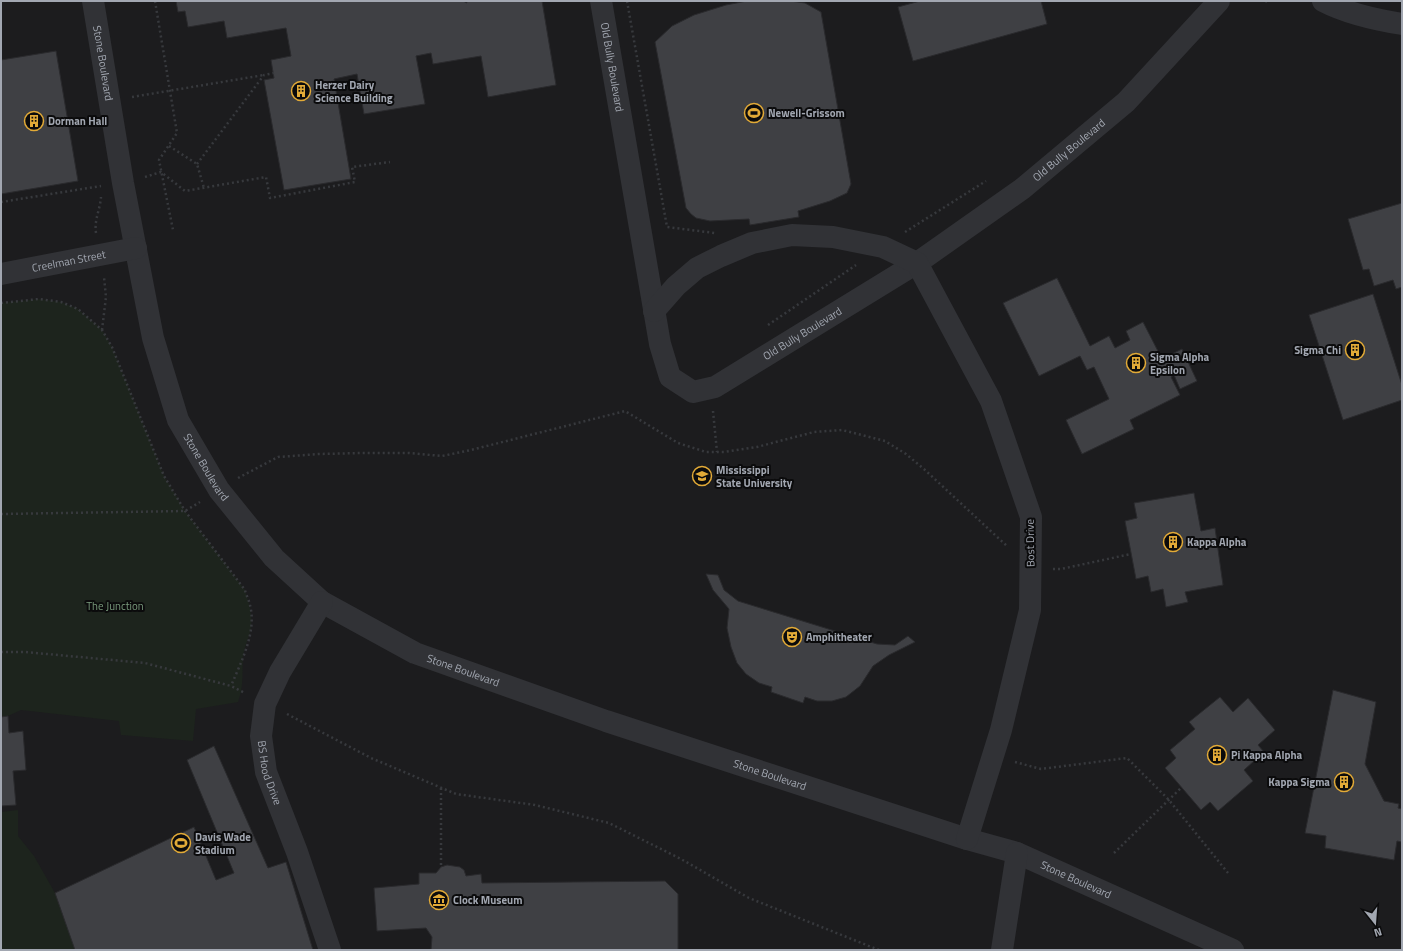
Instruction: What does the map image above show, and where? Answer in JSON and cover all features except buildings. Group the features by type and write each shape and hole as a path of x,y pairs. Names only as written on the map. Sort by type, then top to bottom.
{"street":[{"name":"Stone Boulevard","path":"93,1 123,183 153,338 178,420 219,490 274,558 322,602 415,652 606,721 967,839 1017,853 1233,950"},
{"path":"587,1 599,76"},
{"name":"Old Bully Boulevard","path":"601,1 660,344 670,377 692,392 715,387 917,263 1022,189 1126,102 1219,1"},
{"path":"1323,1 1330,5 1364,15 1402,24"},
{"path":"654,311 676,286 697,268 752,243 792,235 833,237 883,247 917,263"},
{"name":"Creelman Street","path":"1,274 136,248"},
{"name":"Bost Drive","path":"917,263 991,401 1031,517 1030,610 1001,730 967,839"},
{"name":"BS Hood Drive","path":"322,602 280,672 265,704 261,736 266,772 297,852 330,950"},
{"path":"1002,950 1017,853"}],"path":[{"path":"155,1 177,133 159,160 173,230"},
{"path":"627,1 667,227 720,234"},
{"path":"109,101 274,73"},
{"path":"197,164 264,75"},
{"path":"168,146 197,164 204,188"},
{"path":"161,172 185,191 266,177 270,198 355,182 352,168 390,162"},
{"path":"123,183 161,172"},
{"path":"101,179 101,205 95,225 101,255 106,297 102,330"},
{"path":"1,202 102,186"},
{"path":"1,303 39,299 61,302 78,309 102,330 112,347 164,476 185,510 245,590 252,617 251,630 231,686"},
{"path":"1,514 185,510 278,457 362,453 409,453 442,456 625,411 678,443 706,452 724,452 757,447 814,432 842,430 885,441 906,454 925,470 1030,568 1061,569 1131,554"},
{"path":"1,652 25,652 145,663 231,686 370,758 456,794 535,805 609,823 681,859 749,898 879,950"},
{"path":"993,754 1019,764 1041,769 1127,758 1169,800 1228,873"},
{"path":"441,788 441,867"},
{"path":"1114,853 1181,788"}],"shaded area":[{"name":"Mississippi State University","path":"1,1 1402,1 1402,950 1,950"}],"green space":[{"name":"The Junction","path":"39,299 61,302 78,309 102,330 112,347 164,476 185,511 245,590 250,611 251,627 244,650 242,685 238,702 196,709 193,741 121,735 119,721 21,710 8,716 1,717 1,303"},
{"name":"Davis Wade Stadium","path":"214,746 268,868 286,862 313,950 1,950 1,812 18,810 18,836 34,856 55,893 194,827 216,880 234,873 187,760"}],"place":[{"name":"Herzer Dairy Science Building","path":"301,91"},
{"name":"Newell-Grissom","path":"754,113"},
{"name":"Dorman Hall","path":"34,121"},
{"name":"Sigma Chi","path":"1355,350"},
{"name":"Sigma Alpha Epsilon","path":"1136,363"},
{"name":"Mississippi State University","path":"702,476"},
{"name":"Kappa Alpha","path":"1173,542"},
{"name":"Amphitheater","path":"792,637"},
{"name":"Pi Kappa Alpha","path":"1217,755"},
{"name":"Kappa Sigma","path":"1344,782"},
{"name":"Davis Wade Stadium","path":"181,843"},
{"name":"Clock Museum","path":"439,900"}]}
